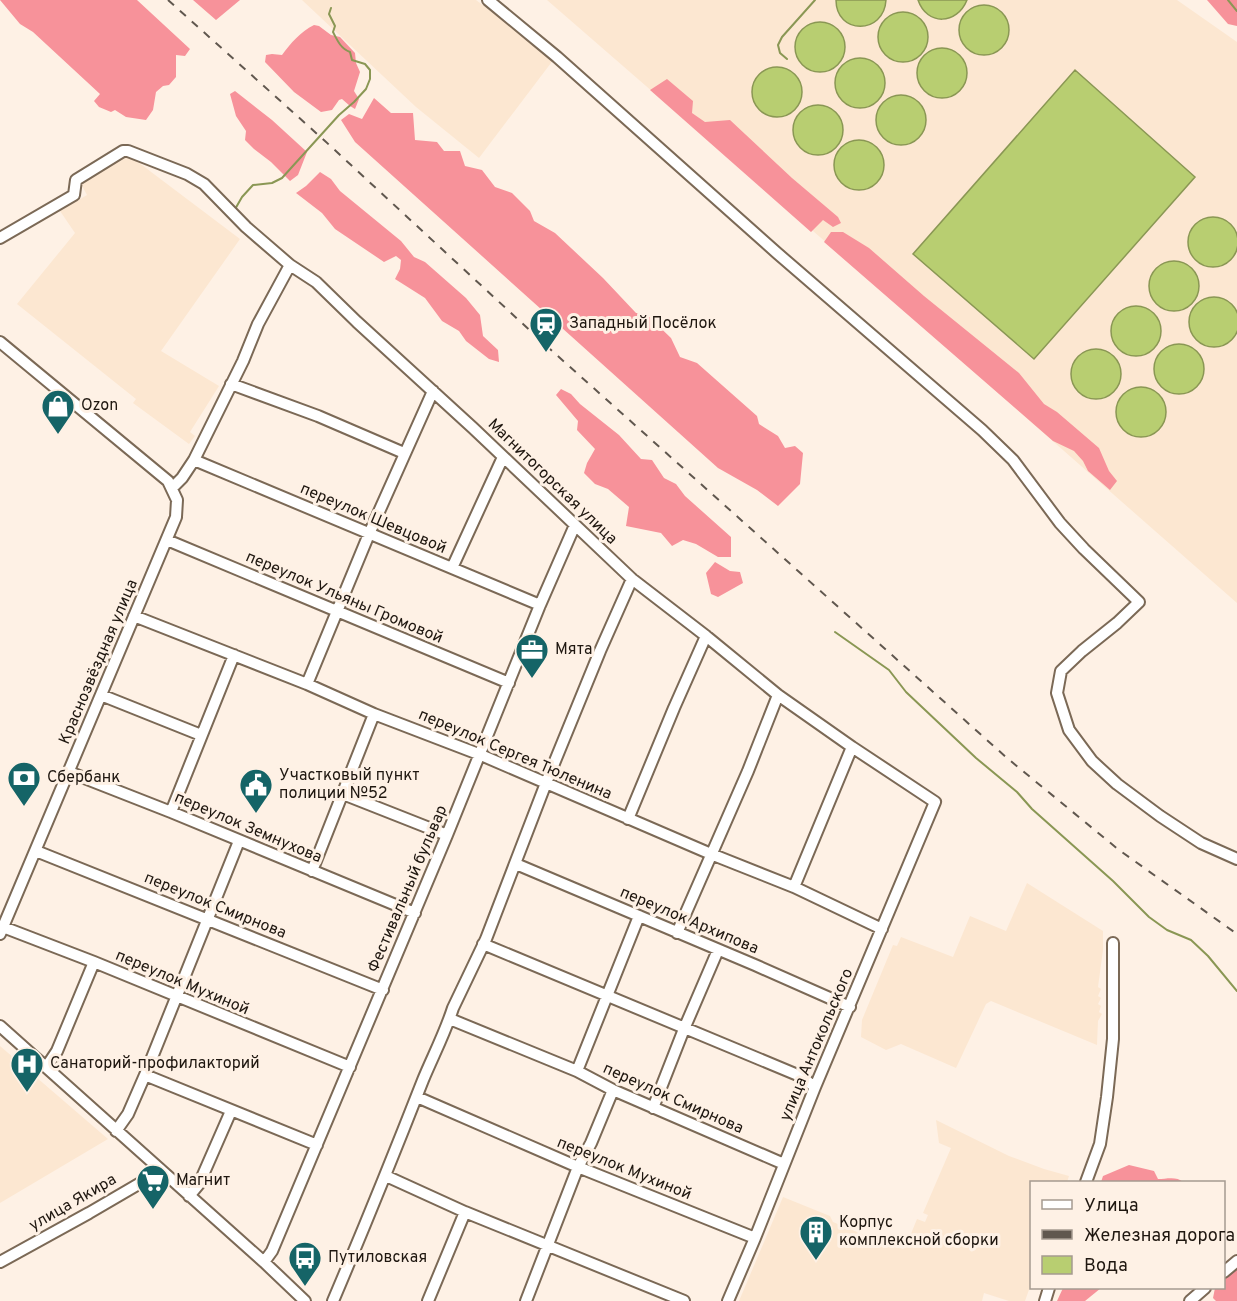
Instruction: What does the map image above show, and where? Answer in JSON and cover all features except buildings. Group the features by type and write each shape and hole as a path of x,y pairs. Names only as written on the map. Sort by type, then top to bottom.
{"street":[{"path":"488,0 557,57 982,430 1013,460 1068,531 1139,602 1062,671 1057,693 1069,730 1092,761 1117,784 1201,843 1237,860"},
{"name":"Магнитогорская улица","path":"0,238 74,195 76,180 123,151 187,174 204,184 246,227 290,265 316,282 632,579 778,695 935,802"},
{"path":"0,342 168,481 172,488 194,460 243,362 258,324 290,265"},
{"path":"231,384 318,416 404,453"},
{"path":"307,684 369,534 433,392"},
{"path":"452,568 502,457"},
{"name":"переулок Шевцовой","path":"194,460 540,605"},
{"name":"Краснозвёздная улица","path":"1,931 176,517 177,500 172,488"},
{"name":"Фестивальный бульвар","path":"264,1262 272,1251 383,990 574,525"},
{"name":"переулок Ульяны Громовой","path":"167,540 509,683"},
{"path":"333,1301 453,1008 483,944 516,864 517,856 600,651 632,579"},
{"name":"переулок Сергея Тюленина","path":"134,616 481,755 711,854 794,886 882,929"},
{"path":"628,819 706,636"},
{"path":"171,812 234,655"},
{"path":"101,695 201,735"},
{"path":"677,933 748,771 778,695"},
{"path":"312,871 375,714"},
{"path":"794,886 852,747"},
{"name":"переулок Земнухова","path":"69,772 414,913"},
{"path":"343,794 447,835"},
{"name":"улица Антокольского","path":"728,1301 935,802"},
{"path":"116,1131 128,1114 145,1075 239,841"},
{"name":"переулок Смирнова","path":"36,851 383,990"},
{"name":"переулок Архипова","path":"516,864 850,1007"},
{"path":"577,1071 639,916"},
{"name":"переулок Мухиной","path":"1,931 93,962 350,1067"},
{"path":"1086,1181 1100,1144 1107,1097 1113,1038 1113,943"},
{"path":"483,944 800,1076 815,1087"},
{"path":"653,1108 718,950"},
{"path":"47,1066 57,1052 93,962"},
{"name":"переулок Смирнова","path":"450,1019 577,1071 653,1108 784,1164"},
{"path":"0,1026 305,1301"},
{"path":"145,1075 317,1145"},
{"path":"526,1301 578,1167 591,1143 613,1090"},
{"name":"переулок Мухиной","path":"417,1098 578,1167 755,1238"},
{"path":"189,1196 199,1184 231,1111"},
{"name":"улица Якира","path":"0,1262 89,1213 149,1178 160,1169"},
{"path":"386,1176 465,1212 684,1301"},
{"path":"428,1301 465,1212"},
{"path":"1225,1271 1237,1261"},
{"path":"1190,1301 1203,1289"}],"shaded area":[{"path":"0,0 137,0 190,49 185,56 176,55 176,77 169,85 163,86 156,92 153,110 146,120 126,117 115,110 111,112 99,107 94,101 100,94 33,32 20,24"},
{"path":"193,0 240,0 216,20"},
{"path":"302,0 476,0 554,59 479,158 416,107"},
{"path":"547,0 1177,0 1237,42 1237,603 866,277"},
{"path":"1207,0 1237,0 1237,26 1228,24"},
{"path":"314,25 331,35 340,37 355,53 360,72 354,91 359,99 355,109 342,99 332,110 321,112 294,92 265,62 266,55 282,55 296,38"},
{"path":"667,79 693,101 692,113 705,122 730,120 838,217 841,223 833,227 823,220 811,232 650,90"},
{"path":"235,91 307,152 298,175 290,181 245,140 246,131 236,116 230,94"},
{"path":"374,98 391,113 413,113 415,140 437,142 444,151 460,151 465,166 482,170 495,187 512,193 530,211 534,221 555,233 636,313 645,313 671,338 680,357 697,363 757,416 759,424 778,436 785,448 795,446 803,453 800,484 778,506 757,490 718,468 355,142 341,120 349,114 362,119"},
{"path":"126,153 240,239 161,351 219,386 190,432 195,436 189,444 133,403 136,399 17,304 75,233 60,211 87,195 80,182 121,161"},
{"path":"320,172 331,179 340,191 401,241 414,257 425,262 466,298 480,315 483,336 498,350 499,362 489,359 466,341 459,331 442,321 425,298 395,279 401,260 396,256 384,262 335,229 322,213 296,193"},
{"path":"831,232 843,232 869,248 1019,373 1044,404 1057,412 1099,448 1109,471 1117,481 1110,490 1088,471 1074,451 1053,441 824,242"},
{"path":"561,389 571,394 619,435 641,459 652,460 664,478 676,484 685,496 731,537 731,557 718,557 696,544 683,540 672,546 661,533 626,526 629,507 608,489 595,484 584,473 595,449 577,430 578,421 556,395"},
{"path":"715,562 730,571 740,572 743,583 718,597 711,594 706,573"},
{"path":"1027,883 1103,931 1098,987 1101,989 1098,996 1101,998 1098,1004 1101,1006 1099,1012 1102,1014 1098,1021 1097,1045 991,1001 986,1004 956,1068 901,1044 886,1050 861,1037 862,1020 893,945 897,946 901,937 953,957 970,916 1006,931"},
{"name":"Cанаторий-профилакторий","path":"0,1046 108,1139 0,1203"},
{"path":"936,1120 1009,1156 1069,1176 1067,1181 1030,1181 1030,1287 1025,1301 1009,1301 984,1293 982,1301 739,1301 783,1197 830,1216 833,1222 903,1249 917,1219 925,1222 928,1215 923,1213 951,1148 939,1143"},
{"path":"1129,1165 1154,1171 1158,1179 1175,1178 1182,1181 1101,1181 1103,1176"},
{"path":"1237,1268 1237,1301 1216,1301 1213,1298 1215,1289 1225,1289 1225,1278"},
{"path":"1063,1289 1100,1289 1085,1301 1057,1301"}],"water":[{"path":"836,0 886,0 877,20 869,25 860,26 851,25 844,20 838,11"},
{"path":"918,0 967,0 956,14 942,19 928,14"},
{"path":"979,5 989,5 1002,12 1009,25 1009,35 1002,48 989,55 979,55 970,51 963,44 959,35 959,25 963,16 970,9"},
{"path":"898,12 908,12 921,19 928,32 928,42 921,55 908,62 898,62 889,58 882,51 878,42 878,32 882,23 889,16"},
{"path":"815,22 825,22 838,29 845,42 845,52 838,65 825,72 815,72 806,68 799,61 795,52 795,42 799,33 806,26"},
{"path":"937,48 947,48 960,55 967,68 967,78 960,91 947,98 937,98 928,94 921,87 917,78 917,68 921,59 928,52"},
{"path":"855,58 865,58 878,65 885,78 885,88 878,101 865,108 855,108 846,104 839,97 835,88 835,78 839,69 846,62"},
{"path":"772,67 782,67 795,74 802,87 802,97 795,110 782,117 772,117 763,113 756,106 752,97 752,87 756,78 763,71"},
{"path":"1075,70 1195,177 1034,359 913,254"},
{"path":"896,95 906,95 919,102 926,115 926,125 919,138 906,145 896,145 887,141 880,134 876,125 876,115 880,106 887,99"},
{"path":"813,105 823,105 836,112 843,125 843,135 836,148 823,155 813,155 804,151 797,144 793,135 793,125 797,116 804,109"},
{"path":"854,140 864,140 877,147 884,160 884,170 877,183 864,190 854,190 845,186 838,179 834,170 834,160 838,151 845,144"},
{"path":"1208,217 1218,217 1231,224 1238,237 1238,247 1231,260 1218,267 1208,267 1199,263 1192,256 1188,247 1188,237 1192,228 1199,221"},
{"path":"1169,261 1179,261 1192,268 1199,281 1199,291 1192,304 1179,311 1169,311 1160,307 1153,300 1149,291 1149,281 1153,272 1160,265"},
{"path":"1209,297 1219,297 1228,301 1237,312 1238,330 1235,336 1228,343 1219,347 1209,347 1200,343 1193,336 1189,327 1189,317 1193,308 1200,301"},
{"path":"1131,306 1141,306 1154,313 1161,326 1161,336 1154,349 1141,356 1131,356 1122,352 1115,345 1111,336 1111,326 1115,317 1122,310"},
{"path":"1174,344 1184,344 1197,351 1204,364 1204,374 1197,387 1184,394 1174,394 1165,390 1158,383 1154,374 1154,364 1158,355 1165,348"},
{"path":"1091,349 1101,349 1114,356 1121,369 1121,379 1114,392 1101,399 1091,399 1082,395 1075,388 1071,379 1071,369 1075,360 1082,353"},
{"path":"1136,387 1146,387 1159,394 1166,407 1166,417 1159,430 1146,437 1136,437 1127,433 1120,426 1116,417 1116,407 1120,398 1127,391"}],"waterway":[{"path":"787,59 780,53 778,45 782,37 815,0"},
{"path":"1228,0 1237,11"},
{"path":"234,211 242,197 253,185 272,183 282,178 366,89 370,79 370,70 365,64 352,60 350,52 344,49 338,41 333,32 335,26 329,14 331,8"},
{"path":"835,632 889,670 906,692 976,758 1017,792 1032,809 1113,881 1149,917 1167,930 1191,940 1208,956 1237,991"}],"railway":[{"path":"168,0 550,349 1007,758 1119,850 1237,934"}],"place":[{"name":"Западный Посёлок","path":"546,353"},
{"name":"Ozon","path":"58,435"},
{"name":"Мята","path":"532,679"},
{"name":"Сбербанк","path":"24,807"},
{"name":"Участковый пункт полиции №52","path":"256,814"},
{"name":"Cанаторий-профилакторий","path":"27,1093"},
{"name":"Магнит","path":"153,1210"},
{"name":"Корпус комплексной сборки","path":"816,1261"},
{"name":"Путиловская","path":"305,1287"}]}
